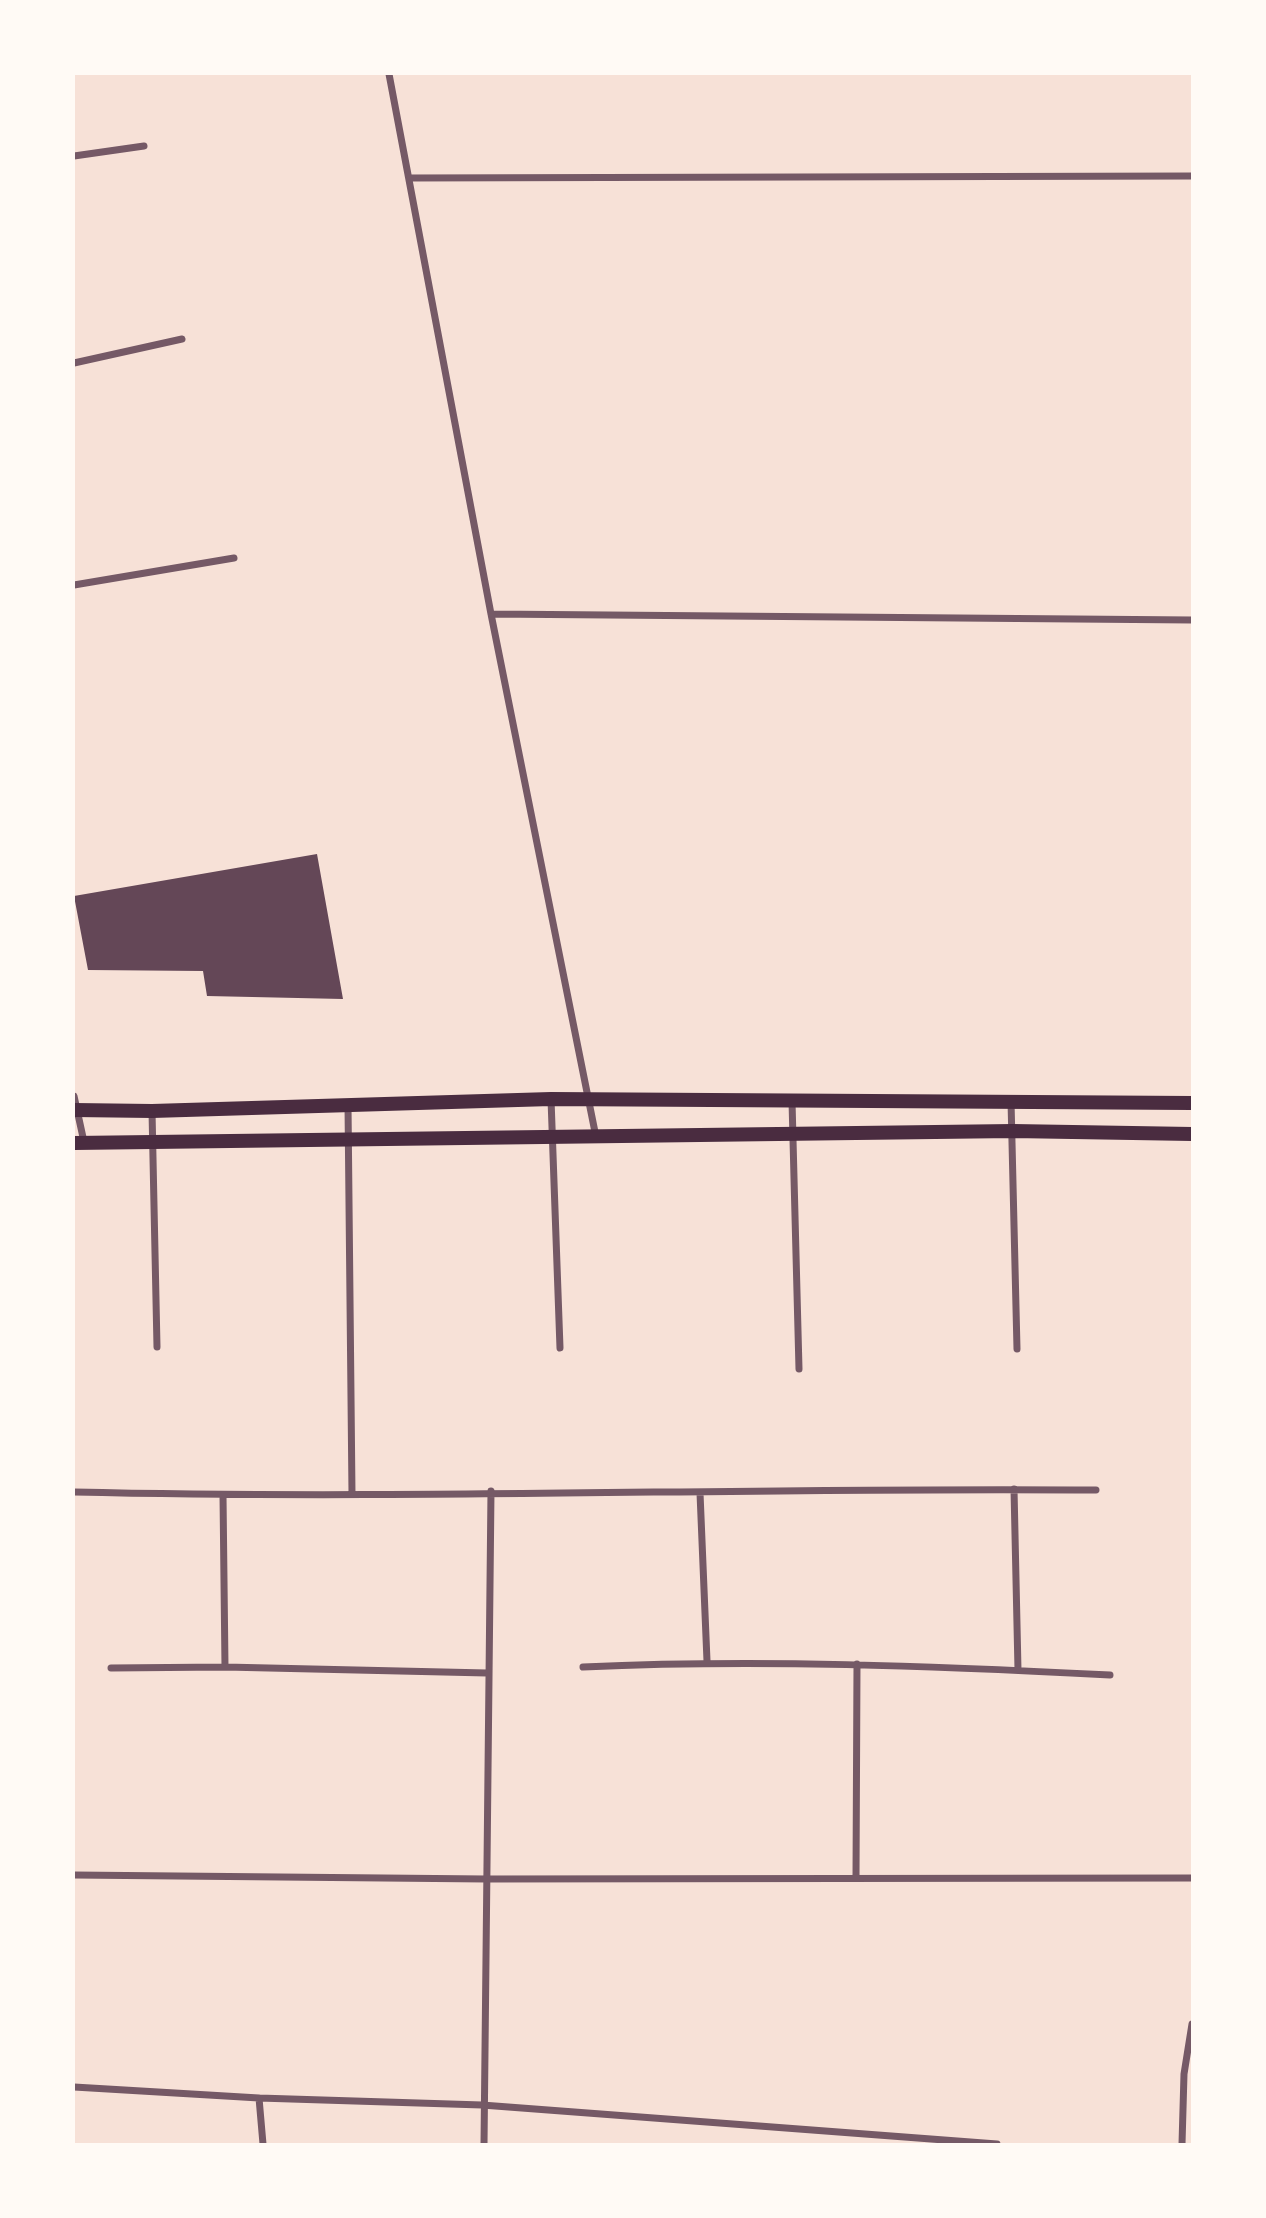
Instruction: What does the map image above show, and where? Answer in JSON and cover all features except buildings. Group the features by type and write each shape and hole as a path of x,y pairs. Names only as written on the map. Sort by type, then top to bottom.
{"main road":[{"path":"75,1106 152,1111 551,1099 1192,1103"},
{"path":"79,1142 793,1136 1013,1131 1192,1134"}],"street":[{"path":"389,74 491,614 596,1138"},
{"path":"74,156 144,146"},
{"path":"409,178 1192,176"},
{"path":"74,363 182,339"},
{"path":"74,585 234,558"},
{"path":"491,614 1192,620"},
{"path":"551,1099 560,1348"},
{"path":"792,1100 799,1369"},
{"path":"1012,1101 1017,1349"},
{"path":"348,1104 352,1494"},
{"path":"75,1106 79,1142"},
{"path":"152,1111 157,1347"},
{"path":"1014,1489 1018,1670"},
{"path":"74,1492 223,1495 491,1491 700,1493 1096,1490"},
{"path":"484,2144 482,2105 491,1491"},
{"path":"700,1493 707,1661"},
{"path":"223,1495 225,1667"},
{"path":"583,1667 707,1661 857,1664 1110,1675"},
{"path":"856,1877 857,1664"},
{"path":"111,1668 225,1667 487,1673"},
{"path":"74,1875 486,1879 1192,1878"},
{"path":"1182,2144 1184,2074 1192,2024"},
{"path":"74,2087 260,2098 482,2105 997,2144"},
{"path":"260,2098 263,2144"}]}
